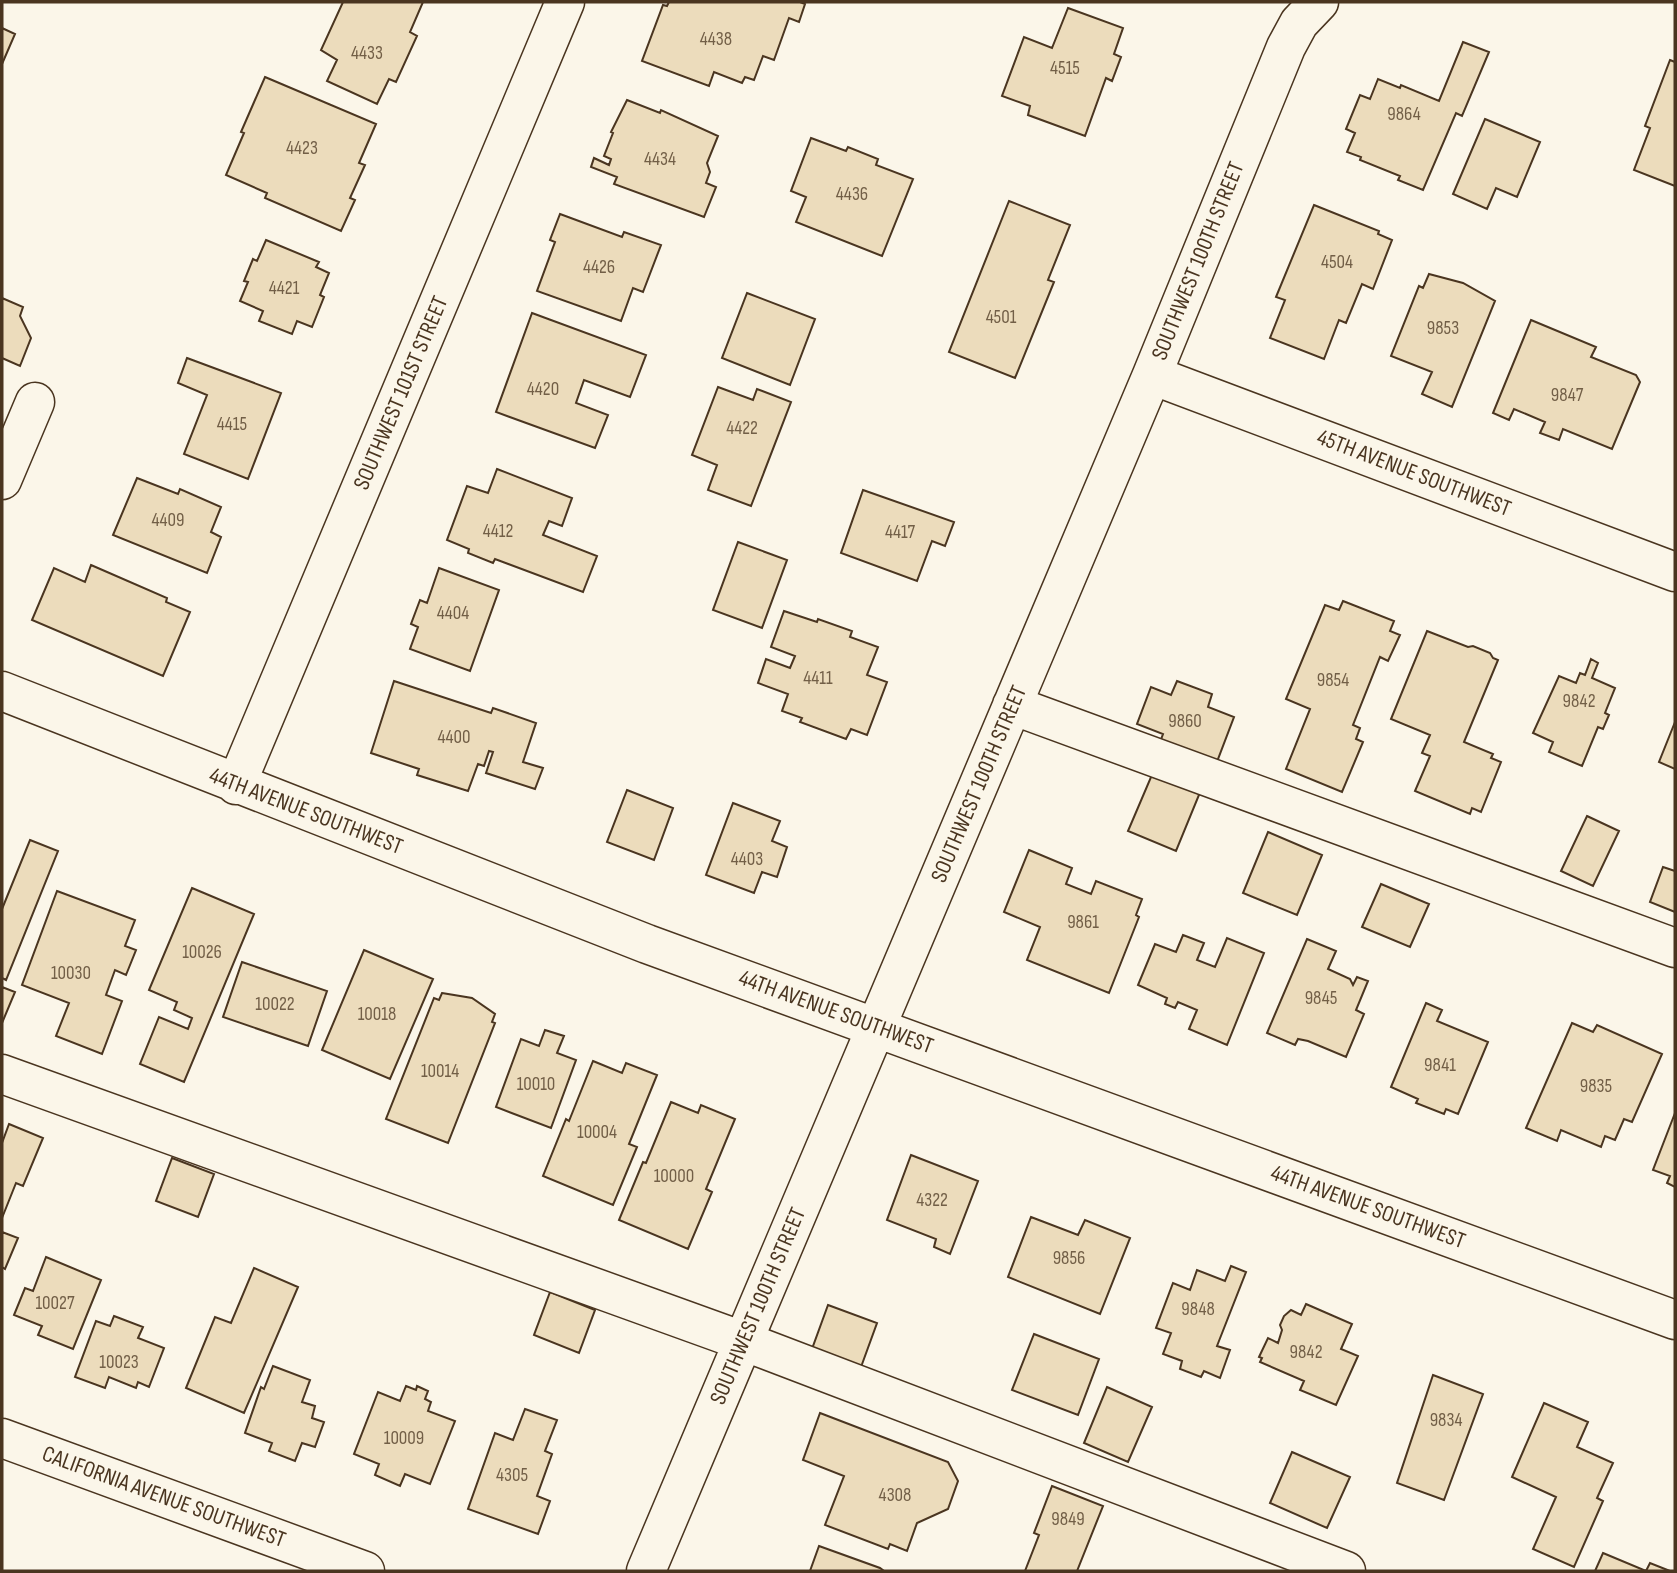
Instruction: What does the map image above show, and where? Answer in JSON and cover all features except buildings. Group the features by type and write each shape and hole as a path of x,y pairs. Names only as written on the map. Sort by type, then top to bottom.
{"street":[{"name":"SOUTHWEST 101ST STREET","path":"236,785 565,2"},
{"name":"SOUTHWEST 100TH STREET","path":"646,1571 1152,374 1286,47 1300,23 1319,2"},
{"name":"45TH AVENUE SOUTHWEST","path":"1152,374 1675,572"},
{"path":"2,480 35,402"},
{"name":"44TH AVENUE SOUTHWEST","path":"2,691 647,944 1675,1320"},
{"path":"1012,705 1675,947"},
{"path":"2,1074 743,1341 1346,1571"},
{"name":"CALIFORNIA AVENUE SOUTHWEST","path":"2,1438 366,1571"}]}
